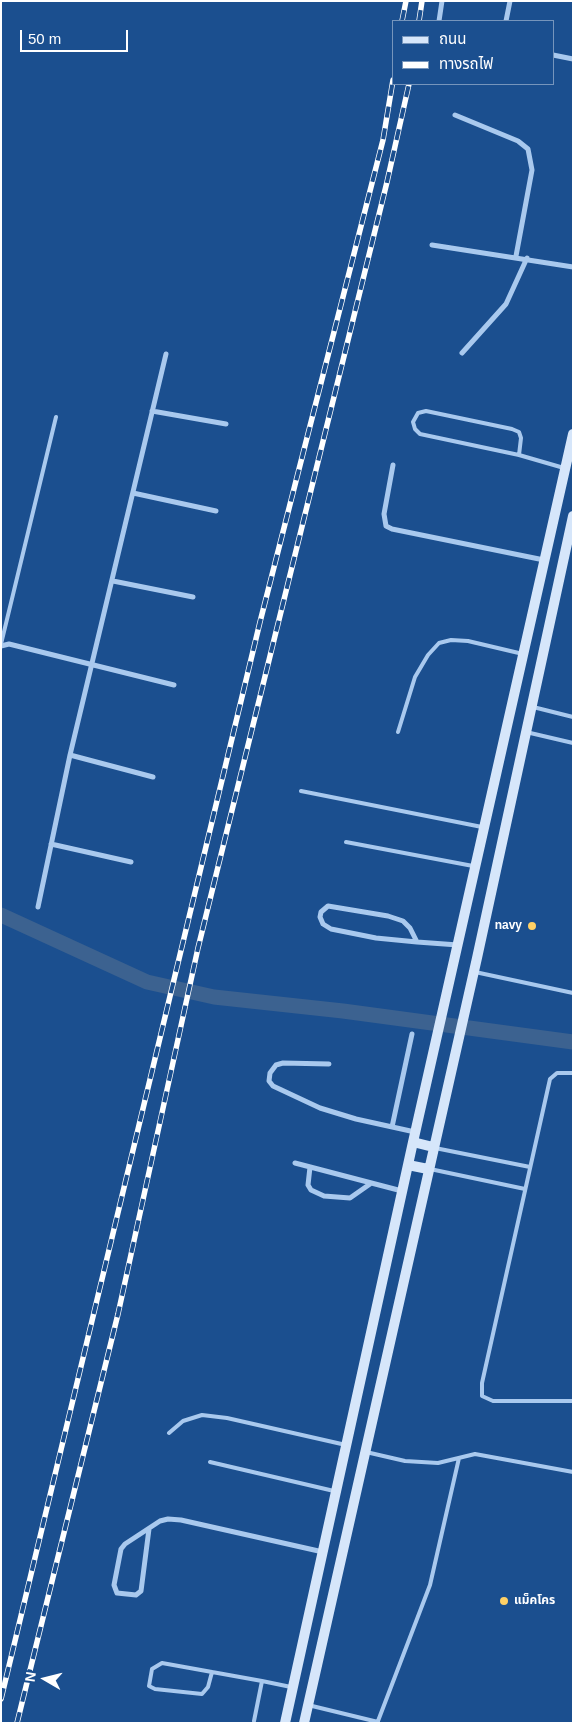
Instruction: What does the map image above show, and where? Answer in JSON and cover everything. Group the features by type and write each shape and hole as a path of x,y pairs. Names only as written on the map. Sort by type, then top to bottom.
{"main road":[{"path":"285,1723 544,560 569,469 573,434"},
{"path":"304,1723 466,1005 524,732 573,516"},
{"path":"414,1137 433,1147"},
{"path":"408,1165 428,1169"}],"street":[{"path":"439,20 442,1"},
{"path":"506,20 510,1"},
{"path":"554,55 573,59"},
{"path":"455,115 518,141 528,149 532,170 516,256"},
{"path":"432,245 573,266"},
{"path":"462,353 506,304 527,258"},
{"path":"38,907 70,755 166,354"},
{"path":"152,410 226,424"},
{"path":"393,465 384,514 386,526 392,529 544,560"},
{"path":"133,493 216,511"},
{"path":"113,581 193,598"},
{"path":"1,645 10,644 174,685"},
{"path":"70,755 153,777"},
{"path":"51,844 131,862"},
{"path":"417,942 410,928 403,921 388,916 328,906 321,912 320,918 323,924 331,929 376,938 417,942 458,946"},
{"path":"392,1127 412,1034"},
{"path":"329,1064 284,1063 276,1065 270,1072 270,1081 273,1086 320,1108 392,1127 414,1137"},
{"path":"295,1163 402,1191"},
{"path":"310,1167 308,1185 311,1190 324,1196 350,1198 370,1184"},
{"path":"149,1529 141,1590 136,1596 117,1593 114,1585 121,1549 149,1529 168,1519 181,1520 323,1552"}],"lane":[{"path":"519,455 519,432 512,429 426,411 418,413 413,422 415,429 420,434 519,455 569,469"},
{"path":"1,645 56,417"},
{"path":"398,732 415,677 428,654 439,643 451,640 468,641 523,654"},
{"path":"531,706 573,716"},
{"path":"524,732 573,743"},
{"path":"301,791 484,827"},
{"path":"346,842 476,866"},
{"path":"473,972 573,993"},
{"path":"573,1073 558,1073 550,1079 482,1384 482,1396 493,1401 573,1401"},
{"path":"433,1147 530,1167"},
{"path":"428,1169 525,1189"},
{"path":"169,1433 183,1422 202,1415 227,1418 347,1445"},
{"path":"365,1451 405,1460 438,1463 475,1454 573,1472"},
{"path":"308,1705 378,1722 430,1585 459,1458"},
{"path":"210,1462 336,1492"},
{"path":"212,1672 208,1687 202,1694 155,1689 150,1686 152,1669 162,1663 212,1672 262,1681 293,1687"},
{"path":"254,1721 262,1681"}],"waterway":[{"path":"1,915 147,982 214,997 343,1011 573,1042"}],"railway":[{"path":"402,20 406,1"},
{"path":"419,20 422,1"},
{"path":"1,1699 260,622 383,140 392,85"},
{"path":"17,1723 118,1314 198,948 387,182 409,85"}],"place":[{"name":"navy","path":"532,926"},
{"name":"แม็คโคร","path":"504,1601"}]}
